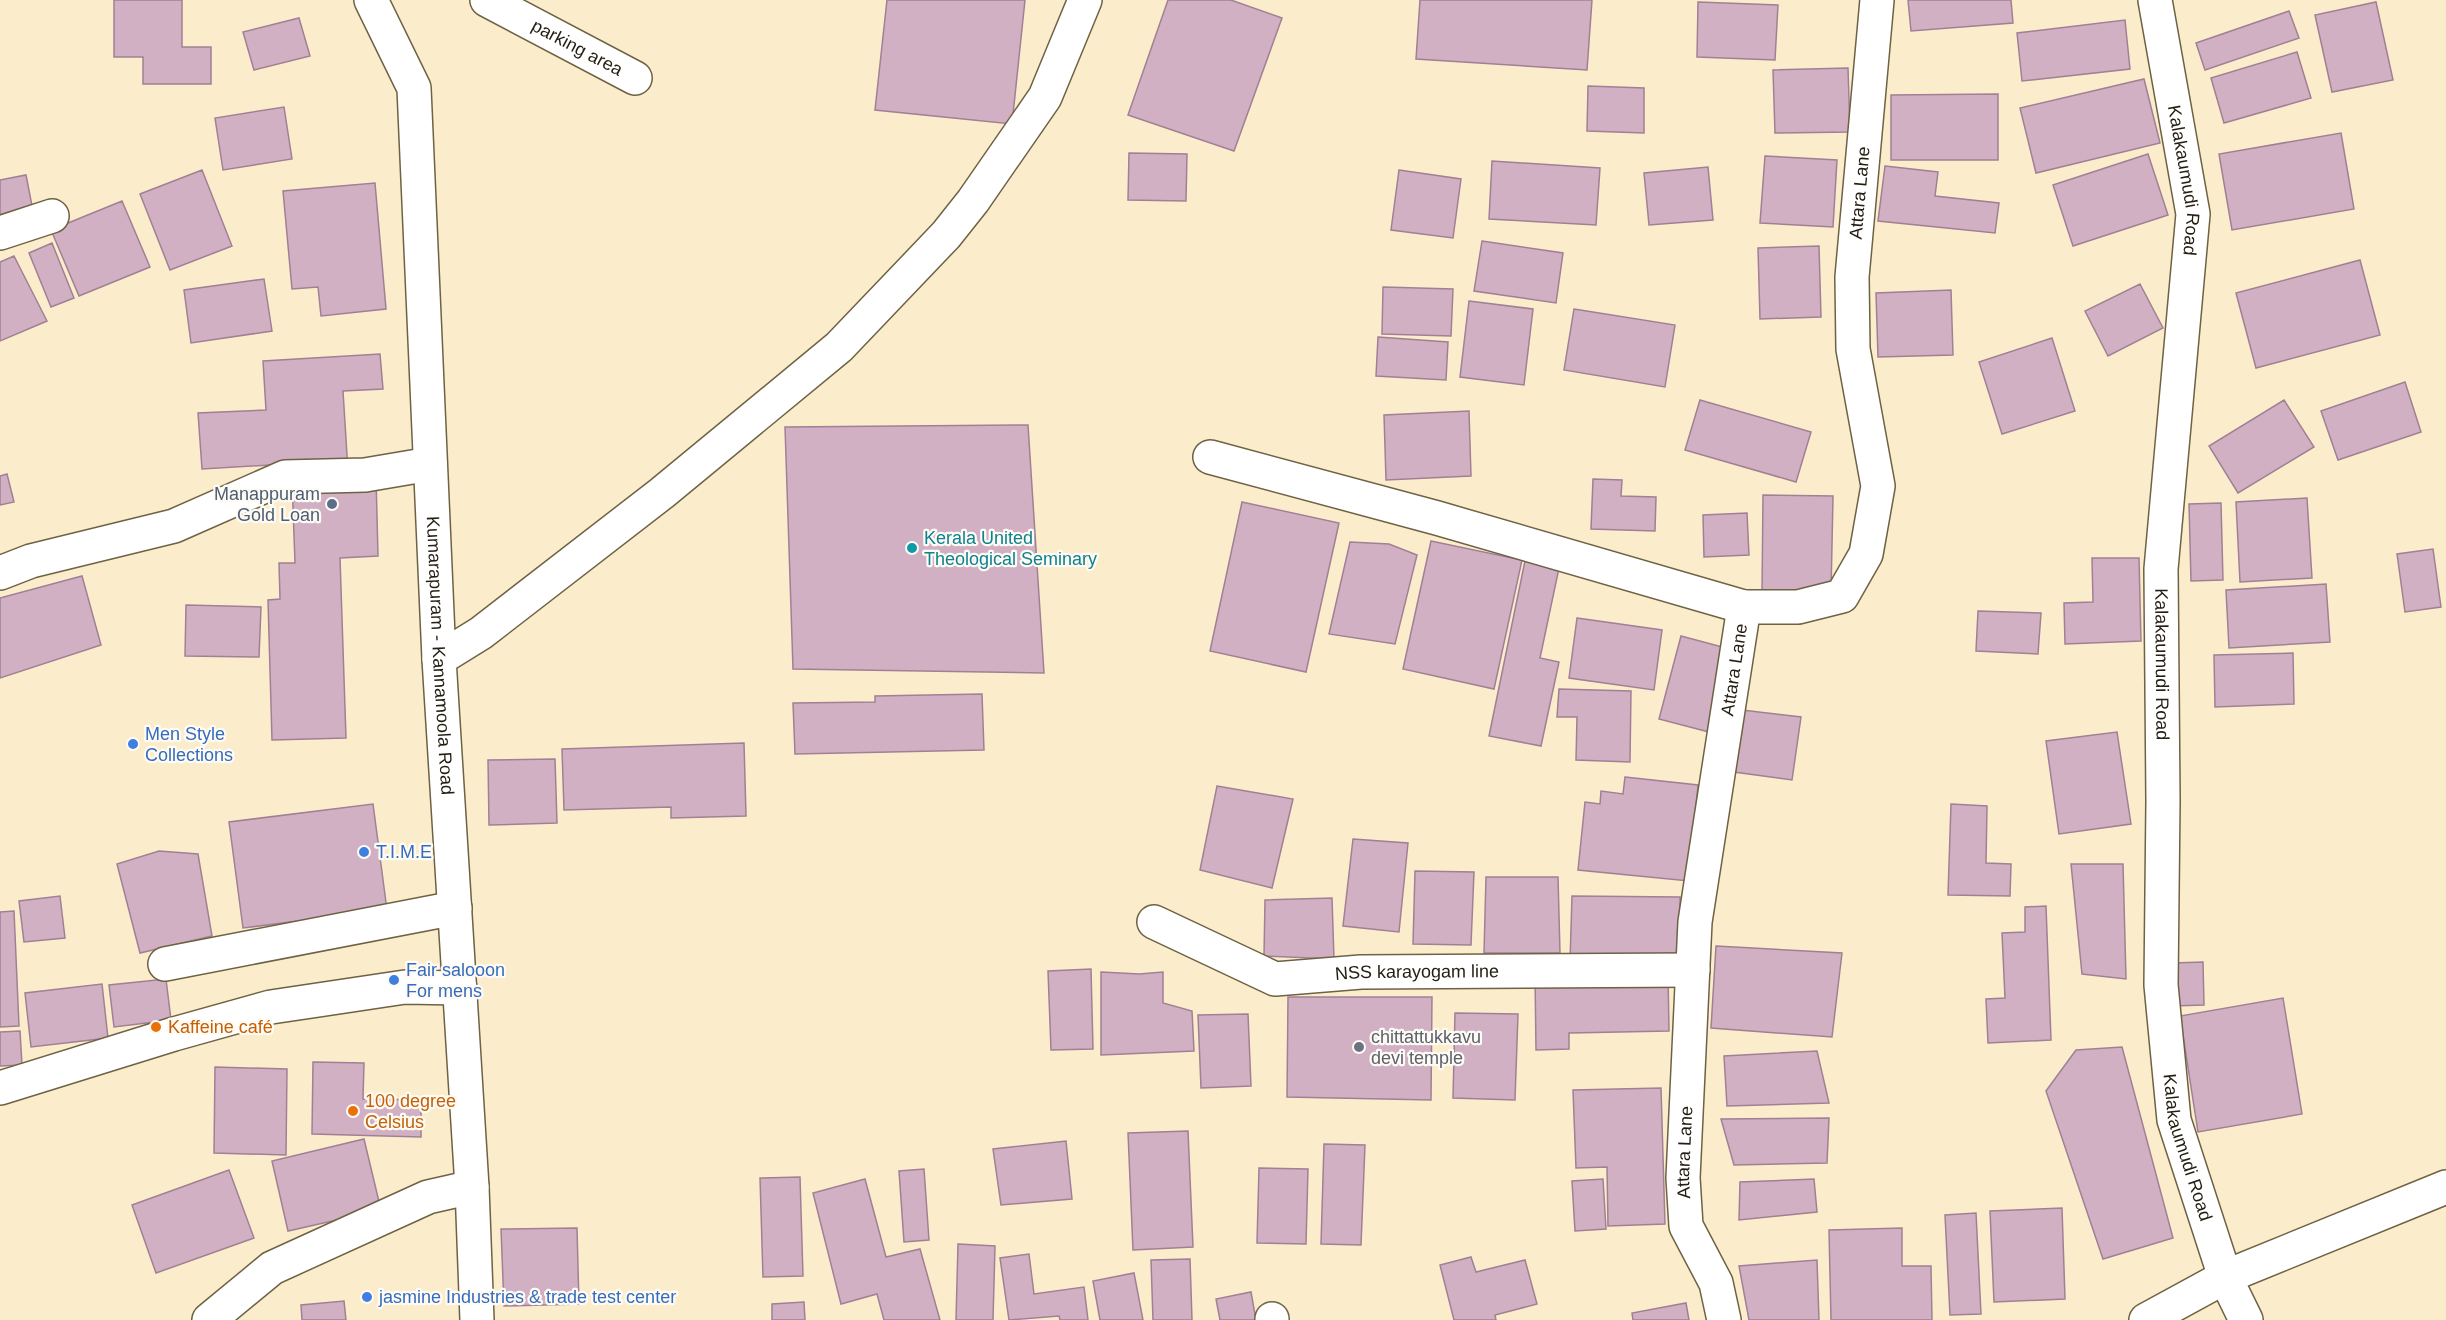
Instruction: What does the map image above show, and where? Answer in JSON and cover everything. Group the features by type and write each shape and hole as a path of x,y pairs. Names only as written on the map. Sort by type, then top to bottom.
{"street":[{"name":"Kumarapuram - Kannamoola Road","path":"371,0 414,88 430,464 472,1187 477,1320"},
{"name":"parking area","path":"487,0 635,78"},
{"path":"440,659 481,633 662,493 839,347 946,235 973,201 1045,97 1085,0"},
{"name":"Attara Lane","path":"1724,1320 1716,1283 1686,1226 1683,1178 1695,922 1744,608 1798,608 1842,596 1866,554 1878,486 1853,349 1852,277 1877,0"},
{"name":"Kalakaumudi Road","path":"2155,0 2193,214 2161,569 2163,801 2161,985 2174,1120 2225,1277 2246,1320"},
{"path":"0,233 52,216"},
{"path":"1210,457 1437,518 1744,608"},
{"path":"0,573 31,561 174,526 285,477 365,475 430,464"},
{"path":"165,964 455,908"},
{"name":"NSS karayogam line","path":"1154,922 1275,980 1361,972 1693,970"},
{"path":"0,1088 174,1034 271,1007 405,987 460,988"},
{"path":"209,1320 272,1268 428,1197 472,1187"},
{"path":"2146,1320 2225,1277 2446,1187"}],"building":[{"path":"114,0 182,0 182,47 211,47 211,84 143,84 143,57 114,57"},
{"path":"887,0 1025,0 1012,124 875,110"},
{"path":"1168,0 1231,0 1282,18 1234,151 1128,115"},
{"path":"1420,0 1592,0 1587,70 1416,59"},
{"path":"1908,0 2011,0 2013,23 1911,31"},
{"path":"1698,2 1778,5 1775,60 1697,57"},
{"path":"2376,2 2393,80 2332,92 2315,15"},
{"path":"2289,11 2299,38 2205,70 2196,43"},
{"path":"299,18 310,56 254,70 243,32"},
{"path":"2125,20 2130,69 2022,81 2017,33"},
{"path":"2297,52 2311,98 2224,123 2211,78"},
{"path":"1848,68 1850,132 1775,133 1773,70"},
{"path":"2144,79 2160,143 2036,173 2020,108"},
{"path":"1588,86 1644,88 1644,133 1587,131"},
{"path":"1998,94 1998,160 1891,160 1891,95"},
{"path":"284,107 292,159 223,170 215,118"},
{"path":"2341,133 2354,209 2232,230 2219,154"},
{"path":"1129,153 1187,154 1186,201 1128,200"},
{"path":"2148,154 2168,215 2073,246 2053,185"},
{"path":"1765,156 1837,160 1833,227 1760,223"},
{"path":"1492,161 1600,168 1596,225 1489,219"},
{"path":"1885,166 1938,172 1935,196 1999,203 1995,233 1878,221"},
{"path":"1708,167 1713,220 1649,225 1644,173"},
{"path":"202,170 232,246 170,270 140,194"},
{"path":"1399,170 1461,179 1453,238 1391,230"},
{"path":"26,175 34,216 0,223 0,180"},
{"path":"375,183 386,309 321,316 318,287 292,289 283,191"},
{"path":"122,201 150,267 79,296 51,230"},
{"path":"1482,241 1563,253 1556,303 1474,291"},
{"path":"52,243 74,298 51,307 29,253"},
{"path":"1819,246 1821,317 1760,319 1758,248"},
{"path":"14,256 47,321 0,341 0,262"},
{"path":"2360,260 2380,335 2256,368 2236,293"},
{"path":"264,279 272,331 191,343 184,290"},
{"path":"2140,284 2163,328 2108,356 2085,311"},
{"path":"1383,287 1453,289 1451,336 1382,334"},
{"path":"1951,290 1953,355 1878,357 1876,293"},
{"path":"1469,301 1533,309 1524,385 1460,377"},
{"path":"1574,309 1675,325 1665,387 1564,370"},
{"path":"1378,337 1448,342 1446,380 1376,376"},
{"path":"2052,338 2075,411 2002,434 1979,362"},
{"path":"380,354 383,389 343,391 348,471 302,463 202,469 198,413 266,410 263,361"},
{"path":"2405,382 2421,432 2338,460 2321,411"},
{"path":"1700,400 1811,432 1796,482 1685,450"},
{"path":"2284,400 2314,447 2238,493 2209,446"},
{"path":"1469,411 1471,476 1386,480 1384,415"},
{"name":"Kerala United Theological Seminary","path":"1028,425 1044,673 793,669 785,427"},
{"path":"7,474 14,502 0,505 0,476"},
{"path":"376,477 378,556 340,558 346,738 272,740 268,600 280,599 279,563 295,563 292,480"},
{"path":"1593,479 1622,480 1621,496 1656,497 1655,531 1591,529"},
{"path":"1763,495 1833,496 1831,593 1762,592"},
{"path":"2307,498 2312,578 2240,582 2236,502"},
{"path":"1242,502 1339,523 1306,672 1210,651"},
{"path":"2221,503 2223,580 2191,581 2189,504"},
{"path":"1747,513 1749,555 1704,557 1703,515"},
{"path":"1431,541 1522,560 1494,689 1403,669"},
{"path":"1350,542 1389,544 1417,555 1395,644 1329,634"},
{"path":"2433,549 2441,607 2405,612 2397,554"},
{"path":"2092,558 2139,558 2141,641 2065,644 2064,603 2093,602"},
{"path":"1525,561 1559,568 1540,658 1559,662 1541,746 1489,736"},
{"path":"82,576 101,645 0,678 0,598"},
{"path":"2326,584 2330,642 2229,648 2226,590"},
{"path":"186,605 261,607 259,657 185,656"},
{"path":"1978,611 2041,613 2038,654 1976,651"},
{"path":"1577,618 1662,630 1654,690 1569,678"},
{"path":"1681,636 1730,649 1709,732 1659,719"},
{"path":"2293,653 2294,704 2215,707 2214,655"},
{"path":"1559,689 1631,691 1630,762 1576,760 1577,717 1557,717"},
{"path":"982,694 984,750 795,754 793,703 875,702 875,696"},
{"path":"1742,710 1801,717 1792,780 1734,772"},
{"path":"2117,732 2131,824 2059,834 2046,741"},
{"path":"744,743 746,816 671,818 671,807 564,810 562,749"},
{"path":"555,759 557,823 489,825 488,760"},
{"path":"1625,777 1698,785 1689,881 1578,870 1585,802 1600,804 1601,791 1623,794"},
{"path":"1217,786 1293,799 1272,888 1200,870"},
{"path":"373,804 387,910 243,928 229,822"},
{"path":"1951,804 1987,806 1986,863 2011,864 2010,896 1948,895"},
{"path":"1353,839 1408,843 1399,932 1343,926"},
{"path":"159,851 198,854 212,936 140,953 117,864"},
{"path":"2071,864 2123,864 2126,979 2082,974"},
{"path":"1415,871 1474,872 1471,945 1413,944"},
{"path":"1486,877 1558,877 1560,953 1484,953"},
{"path":"60,896 65,938 24,942 19,901"},
{"path":"1572,896 1680,897 1680,964 1570,962"},
{"path":"1332,898 1334,959 1264,956 1265,900"},
{"path":"2046,906 2051,1040 1988,1043 1986,999 2005,998 2002,933 2025,932 2025,907"},
{"path":"14,911 19,1026 0,1027 0,912"},
{"path":"1716,946 1842,953 1832,1037 1711,1028"},
{"path":"2203,962 2204,1005 2173,1006 2172,963"},
{"path":"1091,969 1093,1049 1051,1050 1048,971"},
{"path":"1101,972 1139,974 1163,972 1163,1003 1192,1011 1194,1051 1101,1055"},
{"path":"1668,974 1669,1031 1569,1033 1569,1049 1536,1050 1535,976"},
{"path":"166,979 171,1020 114,1027 109,985"},
{"path":"102,984 108,1038 31,1047 25,993"},
{"name":"chittattukkavu devi temple","path":"1288,997 1432,997 1431,1100 1287,1097"},
{"path":"2283,998 2302,1114 2198,1132 2180,1016"},
{"path":"1455,1013 1518,1014 1515,1100 1453,1098"},
{"path":"1248,1014 1251,1086 1201,1088 1198,1015"},
{"path":"20,1031 22,1065 0,1066 0,1032"},
{"path":"2122,1047 2173,1238 2103,1259 2046,1091 2076,1050"},
{"path":"1817,1051 1829,1103 1727,1106 1724,1056"},
{"path":"313,1062 364,1063 363,1099 421,1100 421,1137 312,1134"},
{"path":"215,1067 287,1069 286,1155 214,1153"},
{"path":"1661,1088 1665,1224 1608,1226 1607,1167 1576,1168 1573,1090"},
{"path":"1829,1118 1827,1163 1734,1165 1721,1119"},
{"path":"1188,1131 1193,1247 1133,1250 1128,1133"},
{"path":"364,1139 381,1210 288,1231 272,1161"},
{"path":"1066,1141 1072,1199 1001,1205 993,1149"},
{"path":"1324,1144 1365,1145 1361,1245 1321,1244"},
{"path":"1259,1168 1308,1169 1306,1244 1257,1243"},
{"path":"924,1169 929,1240 904,1242 899,1171"},
{"path":"229,1170 254,1238 156,1273 132,1205"},
{"path":"800,1177 803,1276 763,1277 760,1178"},
{"path":"865,1179 886,1257 920,1249 940,1320 884,1320 877,1294 841,1304 813,1193"},
{"path":"1603,1179 1606,1229 1575,1231 1572,1181"},
{"path":"1814,1179 1817,1212 1739,1220 1740,1182"},
{"path":"2062,1208 2065,1299 1994,1302 1990,1211"},
{"path":"1976,1213 1981,1314 1950,1315 1945,1215"},
{"path":"577,1228 579,1304 504,1306 501,1229"},
{"path":"1902,1228 1902,1266 1931,1266 1932,1320 1831,1320 1829,1230"},
{"path":"958,1244 995,1246 993,1320 956,1320"},
{"path":"1029,1254 1034,1294 1084,1287 1088,1320 1060,1320 1059,1316 1009,1320 1000,1258"},
{"path":"1471,1257 1476,1272 1525,1260 1537,1304 1495,1315 1496,1320 1454,1320 1440,1265"},
{"path":"1190,1259 1192,1320 1153,1320 1151,1260"},
{"path":"1817,1260 1819,1320 1749,1320 1739,1266"},
{"path":"1134,1273 1143,1320 1100,1320 1093,1281"},
{"path":"1251,1292 1256,1320 1220,1320 1216,1299"},
{"path":"344,1301 346,1320 302,1320 301,1305"},
{"path":"804,1302 805,1320 772,1320 772,1304"},
{"path":"1686,1303 1689,1320 1633,1320 1632,1313"}],"place":[{"name":"Manappuram Gold Loan","path":"332,504"},
{"name":"Kerala United Theological Seminary","path":"912,548"},
{"name":"Men Style Collections","path":"133,744"},
{"name":"T.I.M.E","path":"364,852"},
{"name":"Fair salooon For mens","path":"394,980"},
{"name":"Kaffeine café","path":"156,1027"},
{"name":"chittattukkavu devi temple","path":"1359,1047"},
{"name":"100 degree Celsius","path":"353,1111"},
{"name":"jasmine Industries & trade test center","path":"367,1297"}]}
